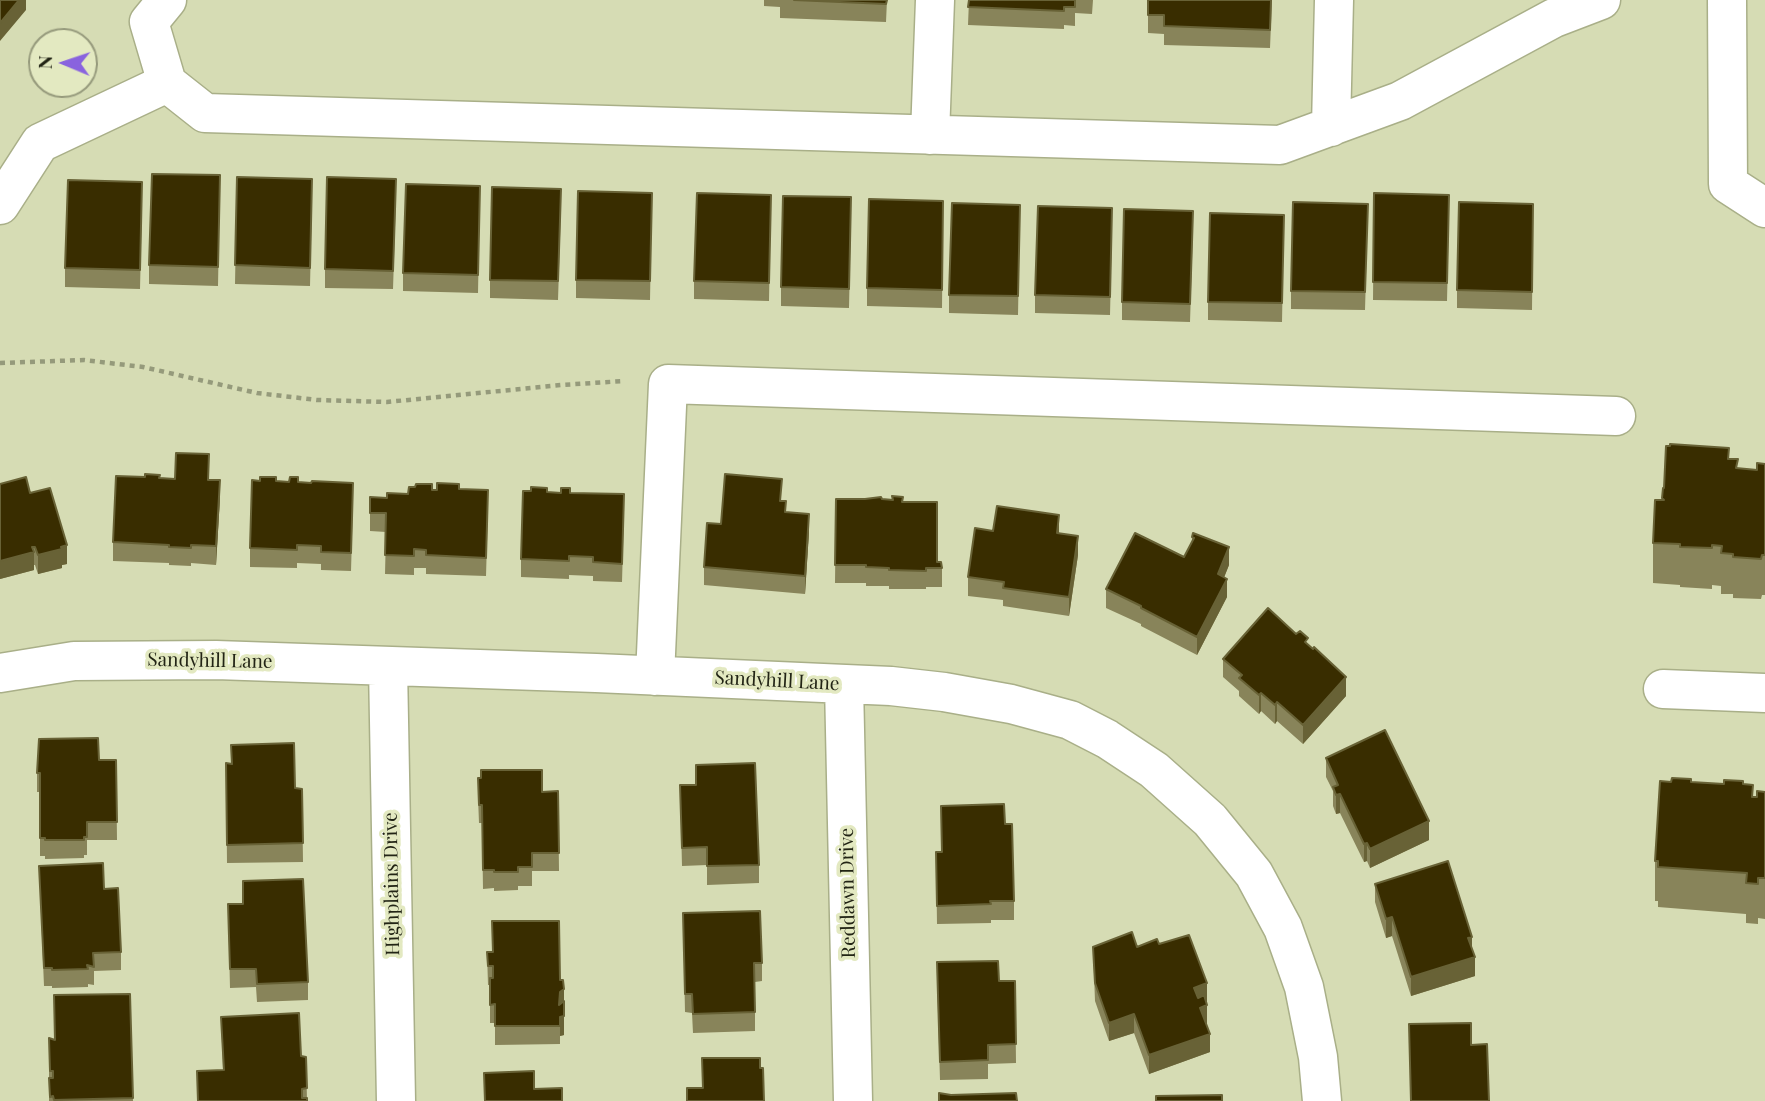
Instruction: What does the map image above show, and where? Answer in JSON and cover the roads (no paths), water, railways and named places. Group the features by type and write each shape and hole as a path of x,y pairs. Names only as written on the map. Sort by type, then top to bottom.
{"street":[{"path":"167,0 149,22 167,83 205,113 1280,145 1400,101 1554,18 1601,0"},
{"path":"930,135 935,0"},
{"path":"1331,127 1334,0"},
{"path":"1727,0 1728,184 1765,208"},
{"path":"0,205 40,143 167,83"},
{"path":"655,676 668,384 1616,416"},
{"name":"Sandyhill Lane","path":"0,673 74,660 216,660 891,686 1011,704 1070,720 1107,739 1154,770 1210,820 1254,874 1283,928 1304,987 1318,1057 1322,1101"},
{"name":"Highplains Drive","path":"388,666 396,1101"},
{"name":"Reddawn Drive","path":"844,684 853,1101"},
{"path":"1663,689 1765,693"}]}
